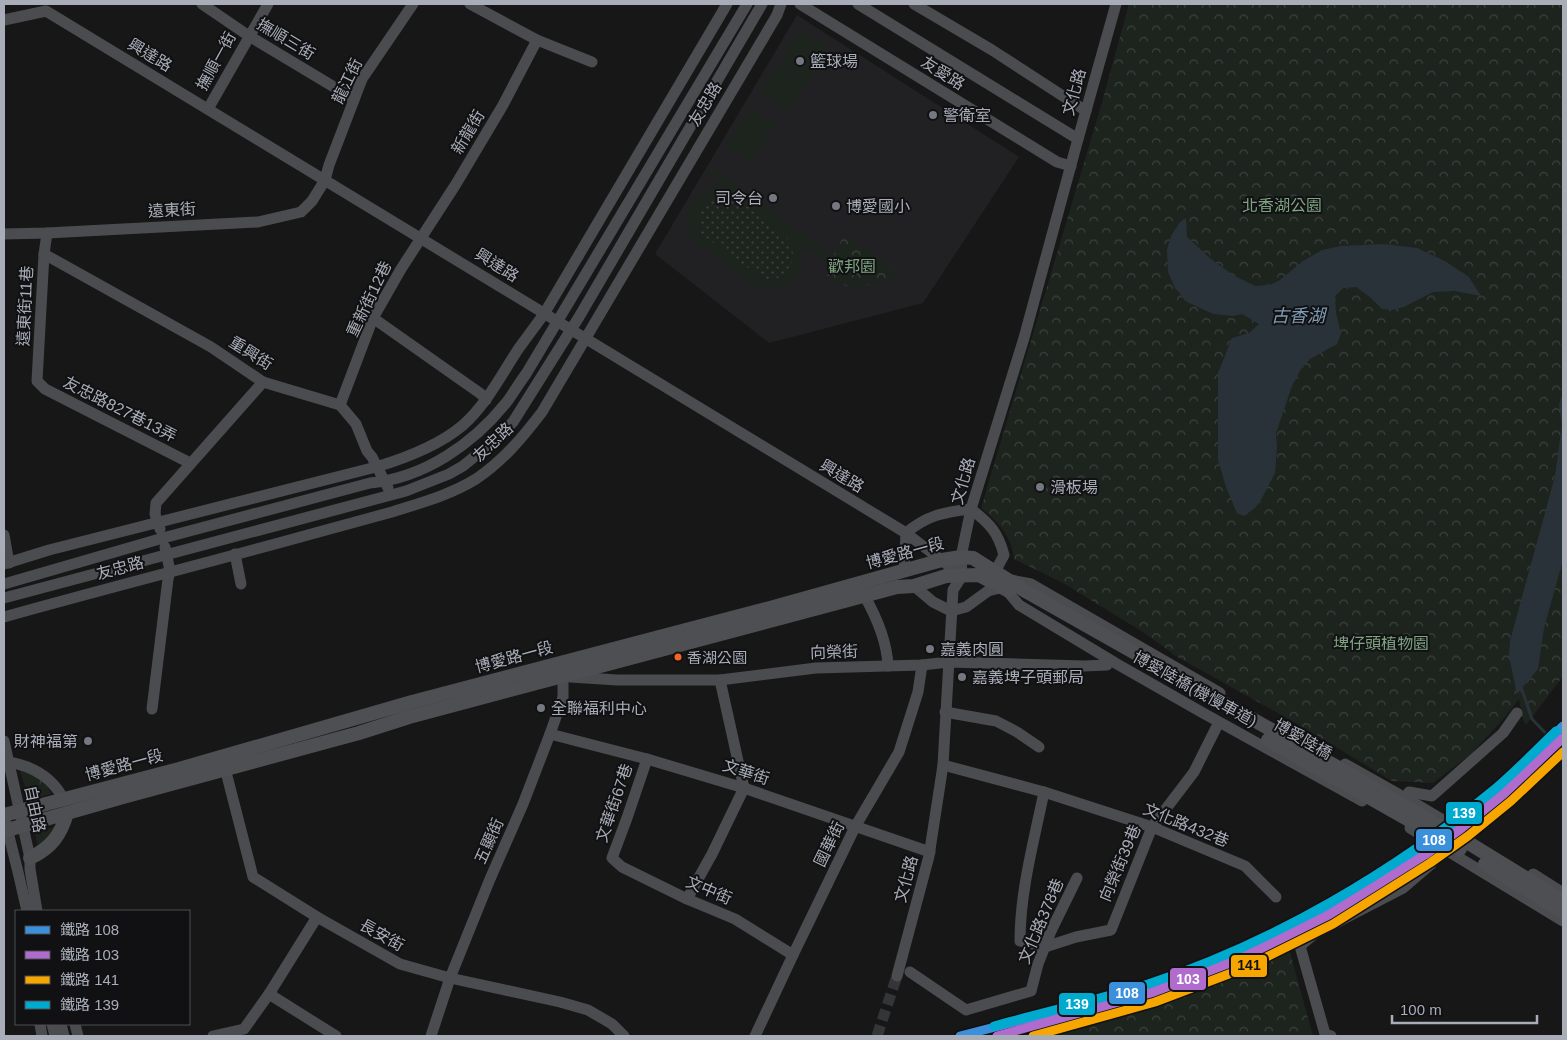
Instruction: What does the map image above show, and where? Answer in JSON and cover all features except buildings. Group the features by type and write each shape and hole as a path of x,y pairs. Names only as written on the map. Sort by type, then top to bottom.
{"main road":[{"name":"博愛路一段","path":"225,762 412,702 770,608 942,560 961,557 973,558 1025,595"},
{"name":"博愛路一段","path":"6,830 21,819 225,762 563,676 897,587 914,586 946,576 979,575 1002,579"},
{"name":"博愛陸橋","path":"1025,595 1353,776 1467,842 1563,901"},
{"name":"博愛陸橋","path":"1025,595 1462,850 1563,912"},
{"path":"30,858 43,852 60,832 66,806"},
{"name":"博愛路一段","path":"4,815 21,819"}],"street":[{"name":"撫順三街","path":"202,4 249,36 354,99"},
{"name":"撫順一街","path":"208,109 268,4"},
{"name":"龍江街","path":"325,180 362,79 414,4"},
{"path":"470,4 538,40 592,62"},
{"name":"友忠路","path":"6,564 49,550 376,467 417,452 446,438 470,418 486,400 519,348 544,314 727,4"},
{"name":"友忠路","path":"4,584 163,538 370,483 385,482 439,461 473,436 507,402 558,322 747,4"},
{"name":"友忠路","path":"4,598 406,492 449,474 469,462 495,440 512,422 570,330 762,4"},
{"name":"友忠路","path":"4,616 401,509 440,497 476,478 512,449 542,412 778,15 781,4"},
{"name":"友愛路","path":"800,4 1057,162 1071,166"},
{"name":"友愛路","path":"858,4 1078,138"},
{"path":"914,4 992,50 1086,111"},
{"name":"文化路","path":"897,976 930,852 942,765 953,590 962,576 961,557 971,509 1024,338 1116,4"},
{"name":"興達路","path":"4,20 48,8 208,109 906,533 962,576"},
{"name":"新龍街","path":"420,237 456,184 503,105 538,40"},
{"name":"遠東街","path":"4,234 258,222 301,212 312,201 317,190 325,180"},
{"name":"遠東街11巷","path":"37,381 44,254 47,233"},
{"name":"重新街12巷","path":"340,405 373,318 420,237"},
{"name":"重興街","path":"44,254 211,347 262,382 340,405"},
{"path":"373,318 473,388 486,400"},
{"name":"友忠路827巷13弄","path":"37,381 45,390 190,463"},
{"path":"152,710 170,571 163,538 155,514 156,503 262,382"},
{"path":"340,405 356,424 367,451 401,509"},
{"path":"904,572 906,533 921,521 936,515 971,509 984,520 999,538 1004,555 1002,579 966,607 951,611 933,602 914,586"},
{"path":"4,535 6,564"},
{"path":"235,554 241,584"},
{"name":"博愛陸橋(機慢車道)","path":"1025,595 1237,703 1416,804 1563,893"},
{"name":"博愛陸橋(機慢車道)","path":"1025,595 1194,708 1408,827 1563,921"},
{"path":"864,596 870,606 887,652 888,666"},
{"name":"五顯街","path":"431,1036 450,978 523,804 550,734 563,697 563,676 574,659"},
{"name":"向榮街","path":"563,676 614,680 720,680 816,668 922,665 949,662 1107,665"},
{"name":"國華街","path":"755,1036 855,827 899,752 918,692 922,665"},
{"path":"687,899 712,854 744,788 720,680"},
{"path":"945,712 996,721 1039,747"},
{"path":"1409,792 1432,796 1503,733 1516,713"},
{"name":"向榮街39巷","path":"1045,947 1076,937 1111,930 1152,828 1194,772 1216,728"},
{"name":"文華街","path":"550,734 647,759 744,788 930,852"},
{"name":"自由路","path":"4,741 30,858 24,910"},
{"name":"文華街67巷","path":"612,858 647,759"},
{"path":"8,762 19,763 49,779 59,789 66,806"},
{"name":"長安街","path":"225,762 253,877 317,917 400,964 450,978 588,1010 612,1024 624,1036"},
{"name":"文化路432巷","path":"942,765 1044,792 1152,828 1245,866 1276,897"},
{"path":"1044,792 1026,878 1020,923 1020,941 1045,947"},
{"name":"自由路","path":"4,815 10,863 42,910"},
{"name":"文中街","path":"612,858 622,867 687,899 736,919 793,955"},
{"path":"1331,1036 1325,1034 1300,946 1314,934 1403,888 1431,864"},
{"name":"文化路378巷","path":"910,972 966,1010 1031,991 1051,931 1077,878"},
{"name":"自由路","path":"27,886 36,910"},
{"path":"213,1036 244,1029 269,994 317,917"},
{"path":"269,994 336,1036"}],"shaded area":[{"name":"博愛國小","path":"797,15 1019,157 923,303 769,343 655,254"}],"green space":[{"name":"北香湖公園","path":"1129,4 1563,4 1563,676 1526,725 1523,720 1519,699 1472,753 1433,783 1392,781 1301,726 1172,654 1143,632 1063,583 1014,559 1013,551 1003,530 981,508 1101,106"},
{"name":"籃球場","path":"799,30 828,47 789,111 761,94"},
{"path":"750,108 775,124 750,162 726,146"},
{"path":"710,165 829,253 824,260 802,245 802,266 796,278 779,288 759,290 687,235 687,215 692,201 697,196 722,183 705,170","holes":["734,195 791,241 793,249 792,264 785,275 779,278 763,279 701,234 699,226 701,207 716,197"]},
{"path":"724,195 734,195 791,241 793,249 792,264 785,275 780,278 763,279 701,234 699,213 701,207 709,200"},
{"name":"歡邦園","path":"844,235 903,275 852,289 824,274"},
{"path":"20,771 43,781 51,794 29,799"},
{"path":"59,825 41,859 35,834"},
{"path":"1288,945 1313,1036 1017,1036 1118,1012 1194,988"}],"water":[{"name":"古香湖","path":"1186,218 1187,237 1211,259 1233,275 1255,286 1270,285 1280,280 1303,261 1322,250 1341,246 1384,244 1417,248 1445,261 1469,277 1481,296 1455,291 1433,292 1404,307 1392,310 1382,309 1356,287 1343,288 1335,296 1336,313 1341,334 1337,344 1310,359 1301,369 1292,386 1276,433 1275,473 1261,500 1255,508 1244,516 1237,513 1226,487 1218,460 1218,373 1232,338 1249,333 1259,324 1242,314 1233,316 1213,314 1187,302 1175,288 1168,272 1167,250 1171,236 1180,222"},
{"path":"1563,392 1563,560 1544,628 1538,669 1517,694 1509,656 1510,641 1555,476 1562,425 1559,405"},
{"path":"1558,737 1563,742 1563,763 1550,750"}],"waterway":[{"path":"1521,687 1532,719 1556,744"}],"tunnel":[{"path":"877,1036 897,976"}],"rail line":[{"name":"108","path":"960,1036 1148,988 1234,955 1326,910 1417,852 1455,824 1500,787 1563,726"},
{"name":"139","path":"994,1026 1148,984 1241,948 1286,926 1374,876 1457,819 1504,781 1556,731"},
{"name":"103","path":"997,1036 1151,993 1238,960 1329,915 1425,855 1462,828 1504,794 1563,738"},
{"name":"141","path":"1033,1036 1155,1002 1242,969 1333,924 1430,863 1468,836 1511,801 1563,752"}],"place":[{"name":"籃球場","path":"800,61"},
{"name":"警衛室","path":"933,115"},
{"name":"司令台","path":"773,198"},
{"name":"博愛國小","path":"836,206"},
{"name":"滑板場","path":"1040,487"},
{"name":"嘉義肉圓","path":"930,649"},
{"name":"香湖公園","path":"678,657"},
{"name":"嘉義埤子頭郵局","path":"962,677"},
{"name":"全聯福利中心","path":"541,708"},
{"name":"財神福第","path":"88,741"}],"park label":[{"name":"埤仔頭植物園","path":"1381,643"}]}
